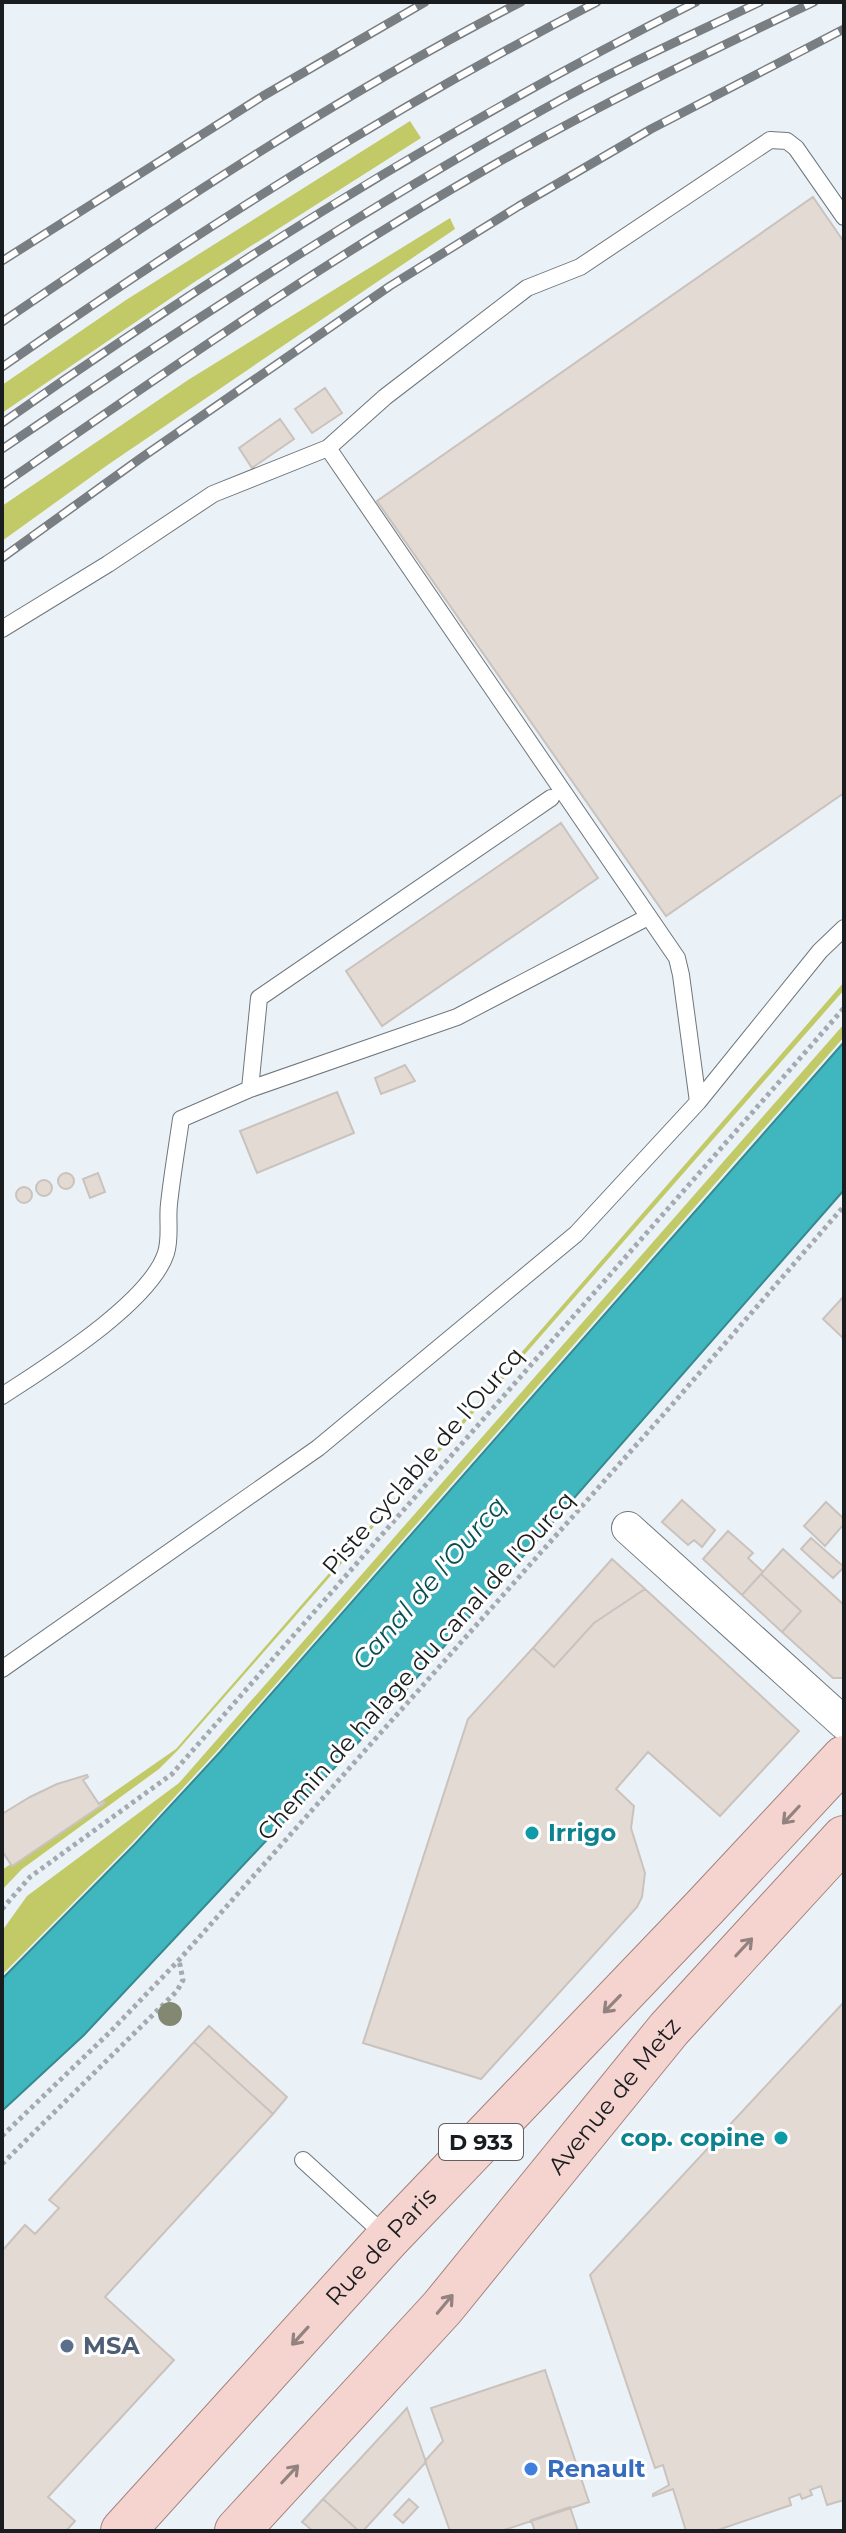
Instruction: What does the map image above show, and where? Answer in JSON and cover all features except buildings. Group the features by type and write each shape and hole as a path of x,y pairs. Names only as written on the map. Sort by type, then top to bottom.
{"main road":[{"name":"Rue de Paris","path":"123,2531 388,2238 844,1758"},
{"name":"Avenue de Metz","path":"237,2531 442,2308 669,2029 844,1838"}],"street":[{"path":"628,1528 844,1723"}],"lane":[{"path":"2,629 213,494 328,448 385,397 527,288 580,267 770,140 787,141 796,148 844,217"},
{"path":"328,448 677,958 698,1102"},
{"path":"250,1089 259,998 551,798"},
{"path":"2,1396 65,1354 124,1308 156,1272 167,1252 168,1208 181,1119 250,1089 457,1017 648,917"},
{"path":"2,1669 318,1448 576,1234 698,1102 820,951 844,928"},
{"path":"303,2160 388,2238"}],"path":[{"name":"Piste cyclable de l'Ourcq","path":"2,1909 30,1877 172,1774 844,1008"},
{"name":"Chemin de halage du canal de l'Ourcq","path":"2,2136 110,2032 179,1960 670,1407 844,1206"},
{"path":"2,2164 177,1991 183,1980 179,1960"}],"green space":[{"path":"410,121 421,138 196,281 2,413 2,385 126,300"},
{"path":"450,218 455,229 109,464 2,541 2,506 188,380"},
{"path":"844,982 844,990 178,1750 159,1769 22,1869 2,1890 2,1870 176,1749"},
{"path":"844,1024 844,1037 218,1750 134,1841 2,1975 2,1931 27,1896 179,1783"}],"water":[{"name":"Canal de l'Ourcq","path":"844,1042 844,1190 384,1715 84,2035 2,2111 2,1979 135,1844 220,1752"}],"railway":[{"path":"2,261 263,96 425,2"},
{"path":"2,322 257,154 387,75 521,2"},
{"path":"2,367 220,221 368,129 597,2"},
{"path":"2,423 170,308 342,199 516,97 696,2"},
{"path":"2,449 134,360 404,190 596,81 760,2"},
{"path":"2,485 242,321 427,204 610,102 814,2"},
{"path":"2,558 390,286 651,129 844,29"}],"place":[{"name":"Irrigo","path":"532,1833"},
{"name":"cop. copine","path":"781,2138"},
{"name":"MSA","path":"67,2346"},
{"name":"Renault","path":"531,2469"}]}
